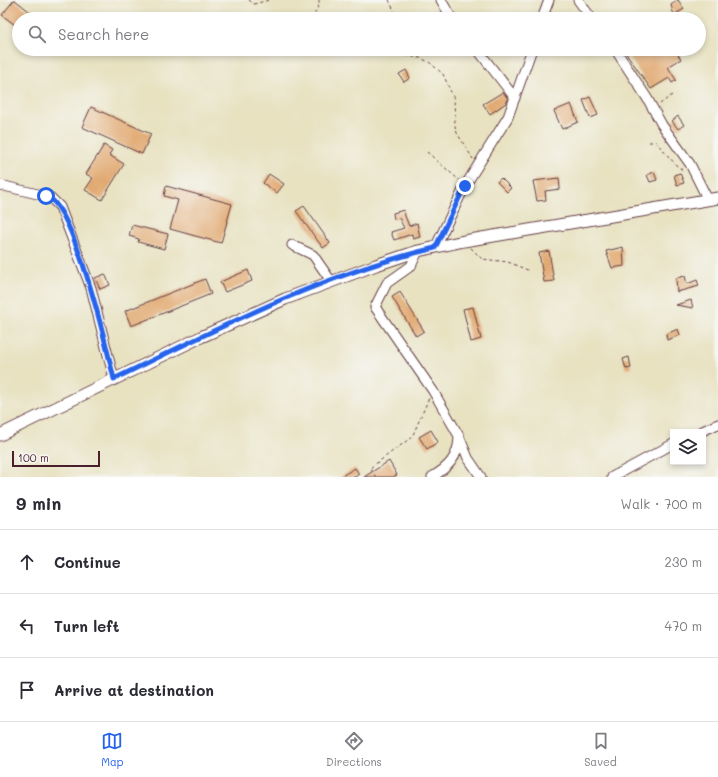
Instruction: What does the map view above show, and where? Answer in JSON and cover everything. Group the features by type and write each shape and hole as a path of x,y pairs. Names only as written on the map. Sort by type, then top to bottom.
{"main road":[{"path":"0,435 114,379 285,299 331,281 418,252 464,241 713,199"}],"street":[{"path":"441,0 448,12"},
{"path":"545,12 549,0"},
{"path":"578,0 587,12"},
{"path":"482,56 515,98"},
{"path":"435,248 465,186 508,117 530,56"},
{"path":"619,56 662,125 713,199"},
{"path":"0,186 50,197 60,208 91,288 114,379"},
{"path":"292,244 313,255 331,281"},
{"path":"418,252 411,266 387,283 374,307 380,311 433,391 459,436 468,458 482,477"},
{"path":"706,429 718,424"},
{"path":"432,477 452,462 457,450 459,436"},
{"path":"612,477 670,446"}],"path":[{"path":"250,0 254,4 269,0"},
{"path":"316,12 319,5 319,0"},
{"path":"389,0 395,12"},
{"path":"408,56 420,58 429,62 443,74 454,99 455,126 457,133 478,166"},
{"path":"653,109 672,95"},
{"path":"649,142 656,142 676,165 687,173"},
{"path":"427,152 465,186"},
{"path":"464,241 482,259 508,262 530,271"},
{"path":"376,477 370,468 412,437 433,391"}],"building":[{"path":"14,0 30,12 12,12 12,23 2,15"},
{"path":"678,0 684,9 679,12 673,12 671,5"},
{"path":"628,56 679,56 681,59 668,67 676,80 672,83 669,78 651,89"},
{"path":"406,70 410,78 404,82 399,74"},
{"path":"503,92 508,99 506,103 490,114 483,104"},
{"path":"590,97 598,115 590,118 583,100"},
{"path":"571,104 578,122 562,129 554,111"},
{"path":"91,107 151,134 142,154 82,127"},
{"path":"678,116 684,125 678,129 672,121"},
{"path":"104,145 112,150 109,155 124,164 102,200 85,190 93,178 86,174"},
{"path":"654,172 657,180 650,182 647,175"},
{"path":"680,173 684,183 677,185 674,175"},
{"path":"269,174 284,184 277,193 263,183"},
{"path":"501,178 511,188 507,192 497,182"},
{"path":"559,178 560,189 545,191 546,200 537,201 533,181"},
{"path":"166,186 232,204 221,243 170,229 178,200 164,196"},
{"path":"304,206 330,243 323,248 296,211"},
{"path":"404,210 409,226 417,223 420,237 413,239 412,234 394,240 391,232 404,228 399,218 394,219 393,213"},
{"path":"132,225 168,234 164,249 138,242 139,239 129,236"},
{"path":"623,247 624,266 612,268 606,251"},
{"path":"549,251 554,281 544,282 539,253"},
{"path":"248,270 252,281 225,292 220,282"},
{"path":"105,274 110,285 100,289 95,278"},
{"path":"685,276 687,284 697,280 699,286 677,292 676,278"},
{"path":"205,279 211,294 131,326 125,311"},
{"path":"400,292 424,331 416,336 392,297"},
{"path":"691,300 693,308 676,305"},
{"path":"473,307 481,339 471,342 463,309"},
{"path":"678,329 680,335 667,340 666,334"},
{"path":"629,357 631,368 626,369 623,359"},
{"path":"431,430 438,442 427,449 419,437"},
{"path":"389,461 397,475 393,477 364,477"},
{"path":"355,468 359,474 355,477 340,477"}],"route":[{"path":"46,196 54,199 60,208 80,258 91,288 114,379 285,299 376,265 435,248 465,186"}]}
